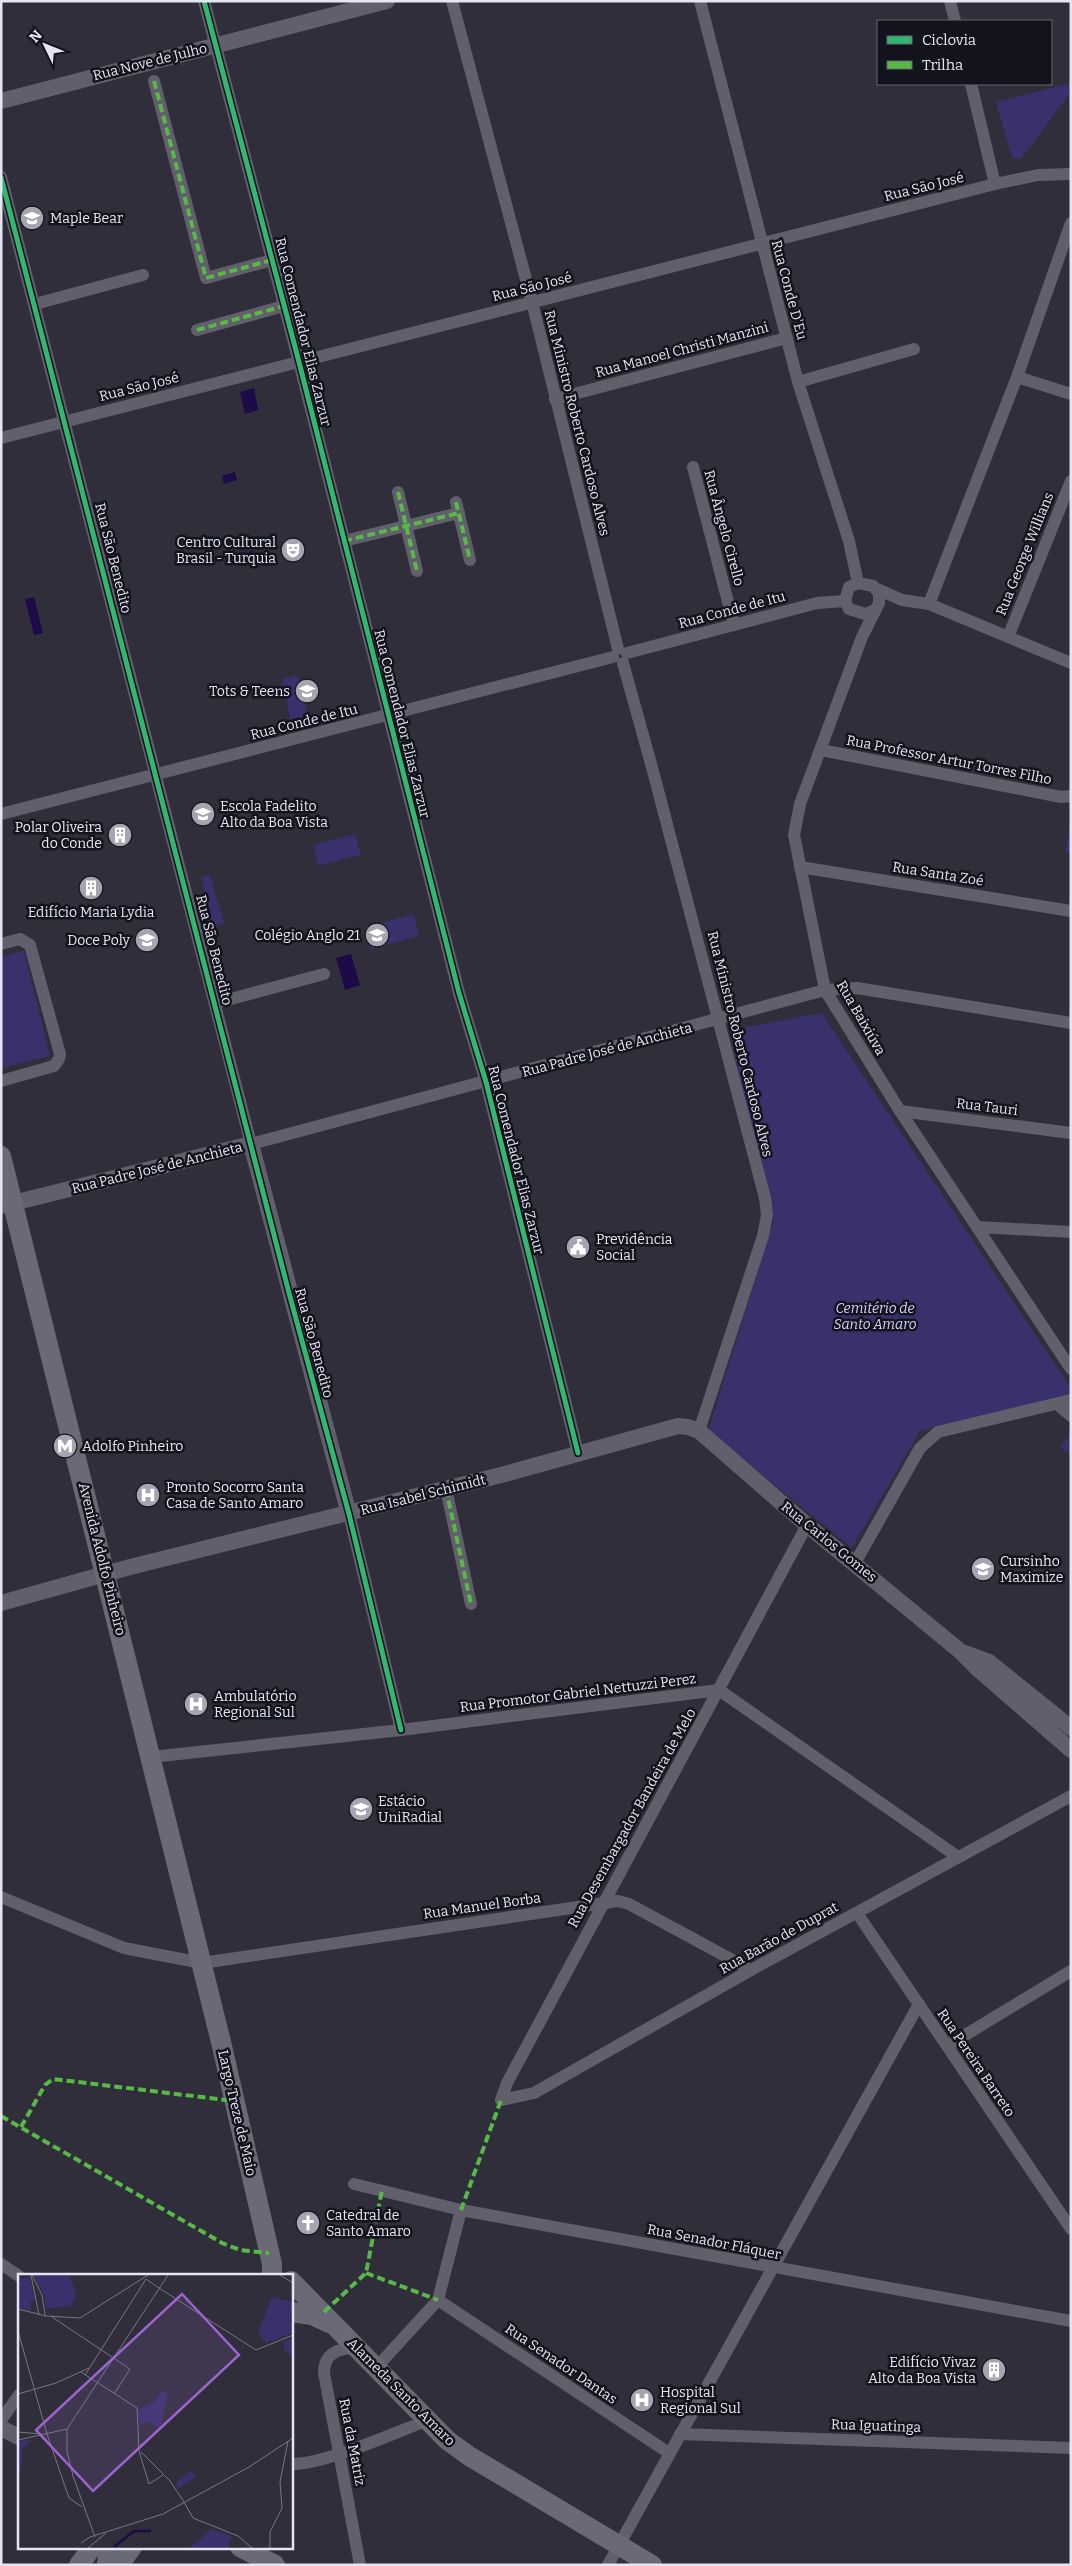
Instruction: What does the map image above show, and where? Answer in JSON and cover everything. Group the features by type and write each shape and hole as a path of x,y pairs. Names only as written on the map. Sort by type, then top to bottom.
{"main road":[{"name":"Avenida Adolfo Pinheiro","path":"1,1156 7,1205 106,1574 202,1963"},
{"name":"Largo Treze de Maio","path":"202,1963 276,2271"},
{"name":"Alameda Santo Amaro","path":"292,2282 328,2316 335,2326 426,2421 469,2456 652,2565"},
{"path":"292,2312 312,2315 335,2326"},
{"path":"79,2565 91,2548"},
{"path":"107,2565 108,2555 112,2548"},
{"path":"119,2565 131,2548"},
{"path":"242,2548 275,2565"}],"street":[{"name":"Rua Comendador Elias Zarzur","path":"204,1 299,362 459,992 486,1082 578,1453"},
{"name":"Rua Nove de Julho","path":"1,101 387,1"},
{"name":"Rua Ministro Roberto Cardoso Alves","path":"452,1 532,302 620,655 765,1198 767,1215 763,1236 699,1431"},
{"name":"Rua Conde D'Eu","path":"700,1 798,382 849,541 858,583"},
{"path":"950,1 955,20"},
{"path":"154,81 206,278 272,260"},
{"path":"971,85 995,184"},
{"name":"Rua São José","path":"1,438 995,184 1038,175 1071,174"},
{"name":"Rua São Benedito","path":"1,177 66,421 348,1514 401,1730"},
{"path":"929,604 1017,378 1071,223"},
{"path":"35,304 143,275"},
{"path":"197,330 284,306"},
{"name":"Rua Manoel Christi Manzini","path":"556,400 787,338"},
{"path":"798,382 914,349"},
{"path":"1017,378 1071,394"},
{"name":"Rua Ângelo Cirello","path":"693,467 734,625"},
{"name":"Rua George Willians","path":"1008,637 1071,481"},
{"path":"398,492 417,571"},
{"path":"344,541 406,526 458,507 470,560"},
{"path":"902,600 876,608 865,614 850,609 845,601 849,587 858,583 869,584 902,600 929,604 1071,664"},
{"path":"862,637 880,598 877,589"},
{"name":"Rua Conde de Itu","path":"1,814 388,716 817,604 845,601"},
{"path":"855,612 862,637"},
{"name":"Rua Baixiúva","path":"862,637 800,804 794,835 825,990 900,1111 1071,1369"},
{"name":"Rua Professor Artur Torres Filho","path":"821,750 1061,797 1071,796"},
{"name":"Rua Santa Zoé","path":"800,867 1071,911"},
{"path":"1,944 20,939 30,945 60,1054 54,1066 1,1081"},
{"path":"216,1003 324,974"},
{"name":"Rua Padre José de Anchieta","path":"7,1205 251,1144 719,1020 825,990 857,988 1071,1023"},
{"name":"Rua Tauri","path":"900,1111 1071,1132"},
{"path":"978,1227 1071,1232"},
{"path":"855,1563 920,1448 928,1438 938,1432 1071,1400"},
{"path":"1057,1404 1071,1416"},
{"name":"Rua Isabel Schimidt","path":"1,1603 106,1574 446,1489 678,1426 699,1431"},
{"name":"Rua Carlos Gomes","path":"699,1431 806,1525 855,1563 960,1651 978,1670 1071,1750"},
{"path":"446,1489 471,1604"},
{"name":"Rua Desembargador Bandeira de Melo","path":"501,2100 506,2083 719,1690 806,1525"},
{"name":"Rua Carlos Gomes","path":"960,1651 989,1662 1071,1728"},
{"path":"719,1690 958,1857"},
{"name":"Rua Promotor Gabriel Nettuzzi Perez","path":"150,1757 401,1730 719,1690"},
{"name":"Rua Barão de Duprat","path":"501,2100 534,2093 751,1970 1071,1796"},
{"name":"Rua Manuel Borba","path":"1,1897 124,1948 202,1963 618,1901 629,1904 751,1970"},
{"name":"Rua Pereira Barreto","path":"857,1913 1071,2229"},
{"path":"947,2046 1071,1971"},
{"path":"608,2565 919,2004"},
{"name":"Rua Senador Fláquer","path":"354,2184 462,2210 1071,2321"},
{"path":"375,2368 438,2300 462,2210"},
{"path":"1,2264 18,2275"},
{"name":"Rua Senador Dantas","path":"438,2300 669,2453"},
{"name":"Rua da Matriz","path":"356,2347 332,2353 324,2363 324,2373 360,2565"},
{"path":"1,2420 18,2396"},
{"path":"292,2464 301,2464 340,2453 426,2421"},
{"path":"1,2428 18,2436"},
{"name":"Rua Iguatinga","path":"680,2434 1071,2448"}],"green space":[{"path":"1071,83 1071,92 1021,159 1012,158 996,102"},
{"path":"297,675 308,716 290,720 282,679"},
{"path":"1071,820 1071,853 1065,852"},
{"path":"355,834 361,855 318,866 313,845"},
{"path":"210,875 224,923 214,926 201,877"},
{"path":"414,914 419,936 371,949 365,927"},
{"path":"24,951 50,1056 1,1068 1,957"},
{"name":"Cemitério de Santo Amaro","path":"822,1013 1071,1388 1071,1395 920,1431 852,1548 708,1431 774,1220 749,1127 730,1030"},
{"path":"1071,1435 1071,1455 1060,1447"}],"shaded area":[{"path":"254,388 258,410 245,414 240,392"},
{"path":"235,472 237,480 224,484 222,476"},
{"path":"250,550 253,551 254,556 259,554 261,562 254,564 249,560"},
{"path":"34,597 43,633 34,635 25,599"},
{"path":"351,954 360,985 345,990 336,958"}],"marked path":[{"path":"154,81 206,278 272,260"},
{"path":"197,330 284,306"},
{"path":"398,492 417,571"},
{"path":"456,502 470,560"},
{"path":"344,541 459,513"},
{"path":"446,1489 471,1604"},
{"path":"21,2127 45,2085 53,2079 234,2101"},
{"path":"461,2210 501,2100"},
{"path":"1,2116 222,2243 240,2250 269,2253"},
{"path":"324,2312 366,2273 382,2190"},
{"path":"366,2273 438,2300"}],"cycle path":[{"path":"204,1 299,362 459,993 486,1082 578,1453"},
{"path":"1,177 289,1293 349,1514 401,1730"}],"place":[{"name":"Maple Bear","path":"32,218"},
{"name":"Centro Cultural Brasil - Turquia","path":"293,550"},
{"name":"Tots & Teens","path":"307,691"},
{"name":"Escola Fadelito Alto da Boa Vista","path":"203,814"},
{"name":"Polar Oliveira do Conde","path":"120,835"},
{"name":"Edifício Maria Lydia","path":"91,888"},
{"name":"Colégio Anglo 21","path":"377,935"},
{"name":"Doce Poly","path":"147,940"},
{"name":"Previdência Social","path":"578,1247"},
{"name":"Adolfo Pinheiro","path":"65,1446"},
{"name":"Pronto Socorro Santa Casa de Santo Amaro","path":"148,1495"},
{"name":"Cursinho Maximize","path":"983,1569"},
{"name":"Ambulatório Regional Sul","path":"196,1704"},
{"name":"Estácio UniRadial","path":"361,1809"},
{"name":"Catedral de Santo Amaro","path":"308,2223"},
{"name":"Edifício Vivaz Alto da Boa Vista","path":"994,2370"},
{"name":"Hospital Regional Sul","path":"642,2400"}]}
